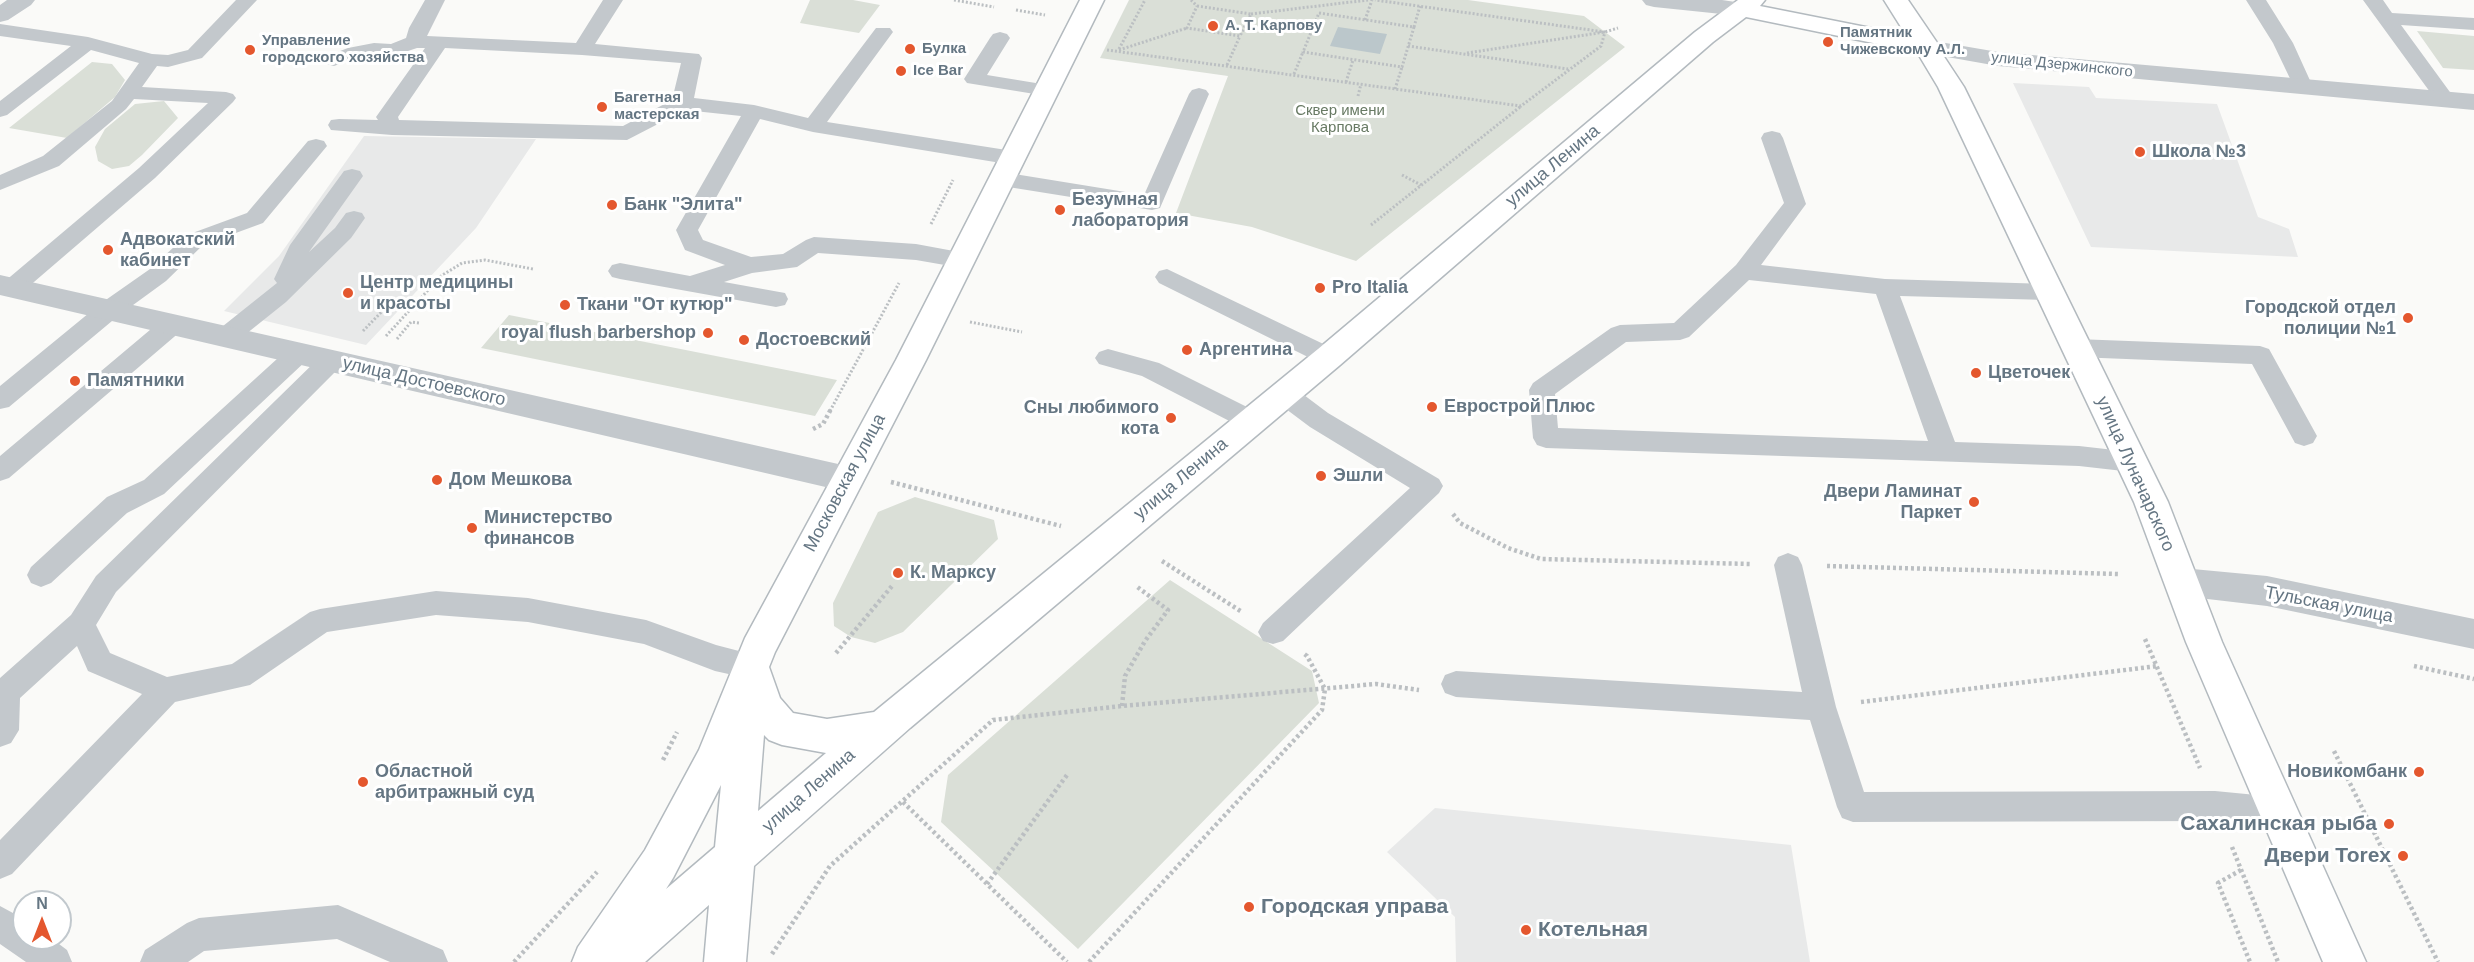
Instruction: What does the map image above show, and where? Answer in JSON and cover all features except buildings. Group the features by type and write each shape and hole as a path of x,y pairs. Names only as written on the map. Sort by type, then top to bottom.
{"main road":[{"name":"Московская улица","path":"593,962 659,864 715,758 751,666 962,260 1092,0"},
{"name":"улица Луначарского","path":"1896,0 1928,47 1951,87 2132,462 2182,582 2204,642 2345,962"},
{"name":"улица Дзержинского","path":"1747,5 1928,47"},
{"name":"улица Ленина","path":"613,962 883,728 1329,357 1695,45 1747,5"},
{"path":"751,666 764,706 782,728 827,736 883,728"},
{"path":"725,962 751,666"}],"street":[{"path":"0,15 23,0"},
{"name":"улица Дзержинского","path":"1654,0 1747,5"},
{"name":"улица Дзержинского","path":"1928,47 1998,59 2474,102"},
{"name":"улица Достоевского","path":"6,287 847,479"},
{"name":"Тульская улица","path":"2182,582 2267,591 2474,634"}],"lane":[{"path":"0,30 88,43 151,60 168,61 195,54 247,0"},
{"path":"415,42 419,28 435,0"},
{"path":"582,49 614,0"},
{"path":"2256,0 2283,43 2303,87"},
{"path":"2373,0 2445,99"},
{"path":"2386,18 2474,24"},
{"path":"813,126 883,32"},
{"path":"1000,38 974,79 1047,90"},
{"path":"334,60 348,54 374,49 393,50 415,42 696,51 682,103"},
{"path":"392,128 387,117 439,42"},
{"path":"0,111 88,43"},
{"path":"0,183 51,161 119,105 151,60"},
{"path":"6,287 147,174 226,98 129,92"},
{"path":"339,125 627,133 682,103 753,111 813,126 967,152 1007,169 1152,203 1199,94"},
{"path":"750,265 693,245 687,230 753,111"},
{"path":"1772,138 1794,204 1744,271 1680,331 1620,334 1542,390 1546,438 2079,456 2132,462"},
{"path":"0,400 109,310 149,282 195,240 255,218 316,146"},
{"path":"278,297 298,251 352,176"},
{"path":"227,336 278,297 343,233 354,218"},
{"path":"691,284 750,265 789,261 814,245 916,252 962,260"},
{"path":"620,271 776,299"},
{"path":"1744,271 1886,287 2048,292"},
{"path":"1167,278 1329,357"},
{"path":"1886,287 1944,451"},
{"path":"0,471 171,325"},
{"path":"2076,348 2260,355 2304,436"},
{"path":"41,575 117,505 154,487 298,354"},
{"path":"1108,358 1150,369 1251,420"},
{"path":"0,733 3,730 5,692 81,624 106,584 331,361"},
{"path":"1273,632 1429,486 1319,420 1283,393"},
{"path":"1788,565 1821,707 1853,807 2215,806 2277,812"},
{"path":"81,624 99,662 166,690 239,676 320,621 436,603 528,610 646,632 716,658 751,666"},
{"path":"1456,684 1821,707"},
{"path":"0,863 166,690"},
{"path":"0,922 55,962"},
{"path":"156,962 199,935 338,922 431,962"}],"path":[{"path":"1118,50 1145,0"},
{"path":"1191,0 1197,6 1251,14 1372,0 1605,32"},
{"path":"1365,20 1372,0"},
{"path":"1186,28 1197,6"},
{"path":"1395,88 1420,6"},
{"path":"1294,74 1318,13 1414,27"},
{"path":"1227,65 1251,14"},
{"path":"1044,22 1048,15"},
{"path":"1118,50 1186,28 1240,36"},
{"path":"1460,54 1605,32 1618,28"},
{"path":"1371,225 1601,46 1605,32"},
{"path":"1408,46 1569,70"},
{"path":"1104,50 1118,50 1521,106"},
{"path":"1303,52 1402,67"},
{"path":"1346,82 1353,60"},
{"path":"1358,96 1361,84"},
{"path":"813,429 823,424 967,152"},
{"path":"1402,176 1421,185"},
{"path":"386,336 441,276 462,263 484,260 532,269"},
{"path":"363,331 394,299"},
{"path":"397,339 411,322 419,323"},
{"path":"897,484 1060,526 1070,519"},
{"path":"1460,523 1509,548"},
{"path":"1089,962 1322,710 1325,689 1307,656 1162,561"},
{"path":"2088,573 2118,574"},
{"path":"836,654 892,586"},
{"path":"1122,706 1125,676 1145,640 1168,610 1136,586"},
{"path":"1821,707 2158,666 2145,639"},
{"path":"2414,666 2474,679"},
{"path":"767,962 830,866 993,720 1122,706 1376,684 1420,690"},
{"path":"662,761 678,730"},
{"path":"2334,751 2438,962"},
{"path":"987,885 1067,775"},
{"path":"903,802 1066,962"},
{"path":"514,962 598,870"},
{"path":"2241,870 2218,883 2250,962"}],"shaded area":[{"path":"1338,27 1387,34 1380,54 1330,46"},
{"name":"Школа №3","path":"2013,83 2089,87 2096,98 2217,104 2258,217 2289,229 2298,257 2091,247"},
{"path":"364,136 536,139 476,228 366,345 224,311 279,256"},
{"path":"1435,808 1791,845 1810,962 1456,962 1455,917 1387,852"}],"green space":[{"path":"810,0 853,0 880,5 859,33 800,23"},
{"name":"Сквер имени Карпова","path":"1129,0 1468,0 1584,16 1625,47 1356,261 1252,227 1176,213 1228,76 1100,58"},
{"path":"2417,31 2474,36 2474,70 2443,68"},
{"path":"92,62 112,64 125,80 115,97 67,138 9,128"},
{"path":"164,101 178,118 142,155 129,166 112,169 98,161 95,147 105,129 135,104"},
{"path":"509,315 837,380 815,416 481,348"},
{"path":"915,497 994,520 998,539 903,632 875,643 851,637 834,626 833,603 878,512"},
{"path":"1170,580 1312,671 1319,703 1078,949 941,822 948,775"}],"place":[{"name":"А. Т. Карпову","path":"1213,26"},
{"name":"Памятник Чижевскому А.Л.","path":"1828,42"},
{"name":"Булка","path":"910,49"},
{"name":"Управление городского хозяйства","path":"250,50"},
{"name":"Ice Bar","path":"901,71"},
{"name":"Багетная мастерская","path":"602,107"},
{"name":"Школа №3","path":"2140,152"},
{"name":"Банк \"Элита\"","path":"612,205"},
{"name":"Безумная лаборатория","path":"1060,210"},
{"name":"Адвокатский кабинет","path":"108,250"},
{"name":"Pro Italia","path":"1320,288"},
{"name":"Центр медицины и красоты","path":"348,293"},
{"name":"Ткани \"От кутюр\"","path":"565,305"},
{"name":"Городской отдел полиции №1","path":"2408,318"},
{"name":"royal flush barbershop","path":"708,333"},
{"name":"Достоевский","path":"744,340"},
{"name":"Аргентина","path":"1187,350"},
{"name":"Цветочек","path":"1976,373"},
{"name":"Памятники","path":"75,381"},
{"name":"Еврострой Плюс","path":"1432,407"},
{"name":"Сны любимого кота","path":"1171,418"},
{"name":"Эшли","path":"1321,476"},
{"name":"Дом Мешкова","path":"437,480"},
{"name":"Двери Ламинат Паркет","path":"1974,502"},
{"name":"Министерство финансов","path":"472,528"},
{"name":"К. Марксу","path":"898,573"},
{"name":"Новикомбанк","path":"2419,772"},
{"name":"Областной арбитражный суд","path":"363,782"},
{"name":"Сахалинская рыба","path":"2389,824"},
{"name":"Двери Torex","path":"2403,856"},
{"name":"Городская управа","path":"1249,907"},
{"name":"Котельная","path":"1526,930"}]}
